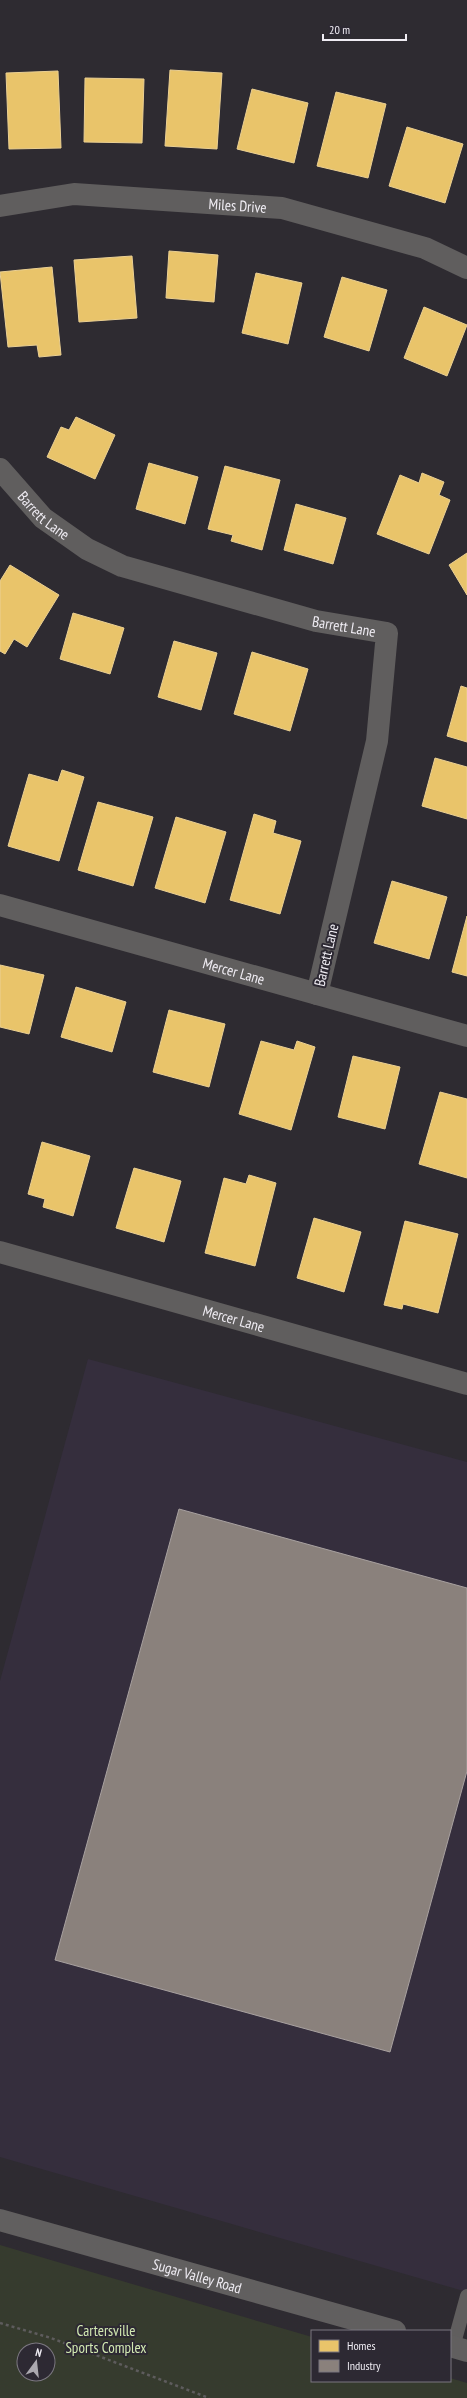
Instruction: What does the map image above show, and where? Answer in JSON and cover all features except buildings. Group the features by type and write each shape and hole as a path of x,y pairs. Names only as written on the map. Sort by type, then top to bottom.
{"street":[{"name":"Miles Drive","path":"0,206 74,194 282,208 425,248 467,268"},
{"name":"Barrett Lane","path":"0,469 43,518 88,549 122,566 316,621 386,633 377,741 317,994"},
{"name":"Mercer Lane","path":"0,905 467,1036"},
{"name":"Mercer Lane","path":"0,1252 467,1384"},
{"name":"Sugar Valley Road","path":"0,2220 391,2330"}],"lane":[{"path":"457,2348 467,2296"}],"path":[{"path":"0,2323 51,2338 208,2398"}],"shaded area":[{"path":"88,1359 467,1462 467,2292 0,2157 0,1681"}],"green space":[{"name":"Cartersville Sports Complex","path":"0,2245 311,2337 311,2382 451,2382 451,2378 467,2383 467,2398 0,2398"}]}
